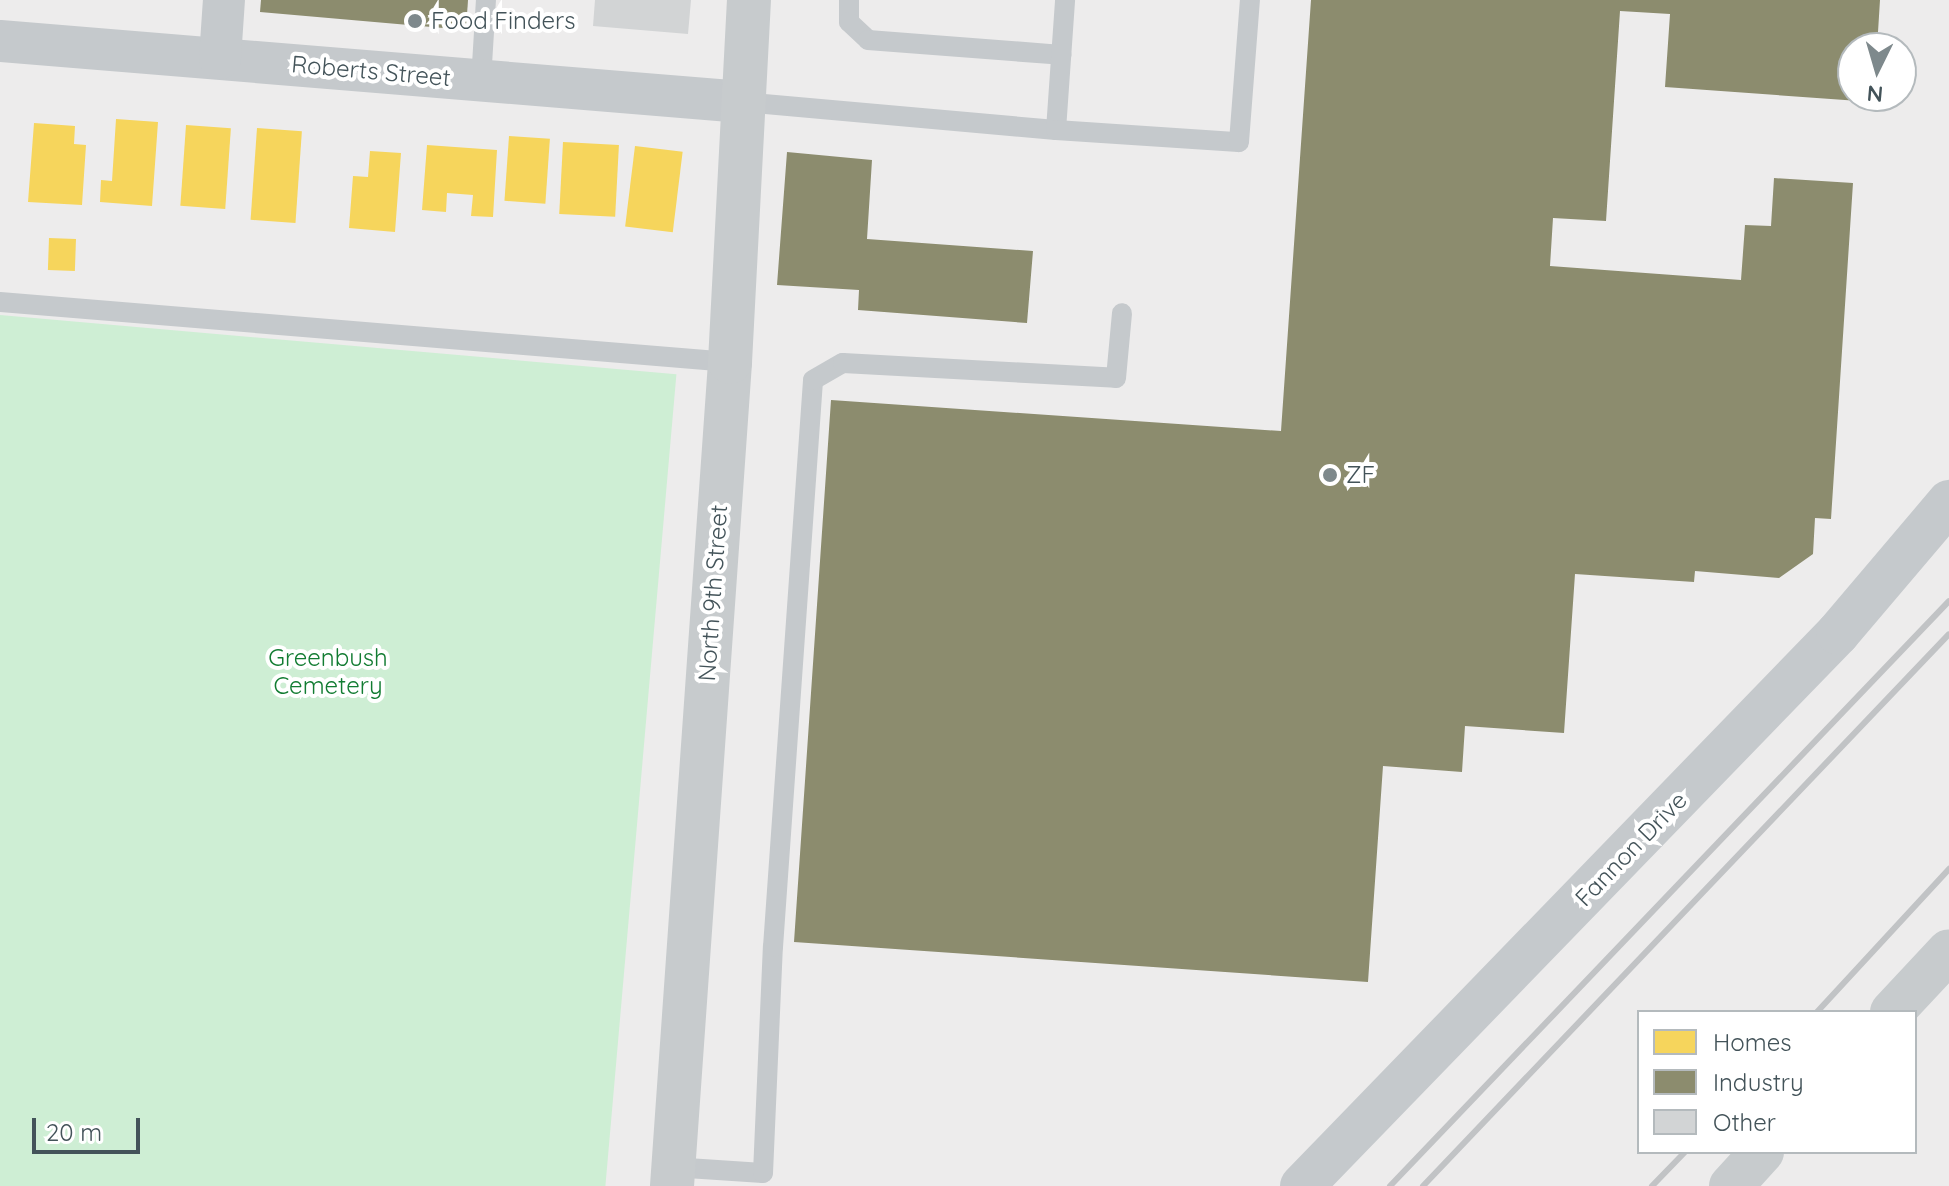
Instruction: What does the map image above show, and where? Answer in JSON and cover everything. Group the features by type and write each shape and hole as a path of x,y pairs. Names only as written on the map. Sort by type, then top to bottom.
{"main road":[{"name":"North 9th Street","path":"672,1177 730,362 749,0"},
{"path":"1894,1010 1949,951"},
{"path":"1731,1186 1760,1154"}],"street":[{"path":"220,58 224,0"},
{"name":"Roberts Street","path":"0,41 742,102"},
{"name":"Fannon Drive","path":"1302,1186 1838,633 1949,502"}],"lane":[{"path":"481,81 486,0"},
{"path":"849,0 849,22 868,40 1061,55"},
{"path":"1056,130 1065,0"},
{"path":"742,102 1056,130 1239,142 1250,0"},
{"path":"0,302 730,362"},
{"path":"672,1177 763,1173 773,947 813,380 843,363 1116,378 1122,313"}],"green space":[{"name":"Greenbush Cemetery","path":"0,315 676,374 605,1186 0,1186"}],"building: Homes":[{"path":"116,119 158,122 152,206 100,202 101,180 112,181"},
{"path":"34,123 75,126 74,144 86,145 82,205 28,202"},
{"path":"186,125 231,128 225,209 180,206"},
{"path":"257,128 302,131 295,223 251,220"},
{"path":"509,136 550,139 545,204 504,201"},
{"path":"563,142 619,145 615,217 559,214"},
{"path":"427,145 497,150 493,217 471,216 473,195 447,193 446,212 422,210"},
{"path":"635,146 683,152 673,232 625,226"},
{"path":"370,151 401,153 395,232 349,228 353,176 368,177"},
{"path":"49,238 76,239 75,271 48,270"}],"building: Industry":[{"name":"Food Finders","path":"261,0 468,0 466,30 260,12"},
{"name":"ZF","path":"1311,0 1880,0 1878,32 1837,32 1837,99 1665,87 1670,14 1620,11 1606,221 1553,218 1550,266 1741,280 1745,225 1771,226 1774,178 1853,183 1831,519 1815,518 1813,554 1779,578 1695,571 1694,582 1575,574 1564,733 1465,726 1462,772 1383,766 1368,982 794,942 831,400 1281,431"},
{"path":"787,152 872,160 867,239 1033,251 1027,323 858,310 859,290 777,285"}],"building: Other":[{"path":"595,0 691,0 688,34 593,26"}],"railway":[{"path":"1390,1186 1949,601"},
{"path":"1423,1186 1949,634"},
{"path":"1819,1010 1949,869"},
{"path":"1652,1186 1683,1154"}],"place":[{"name":"Food Finders","path":"415,21"},
{"name":"ZF","path":"1330,475"}]}
